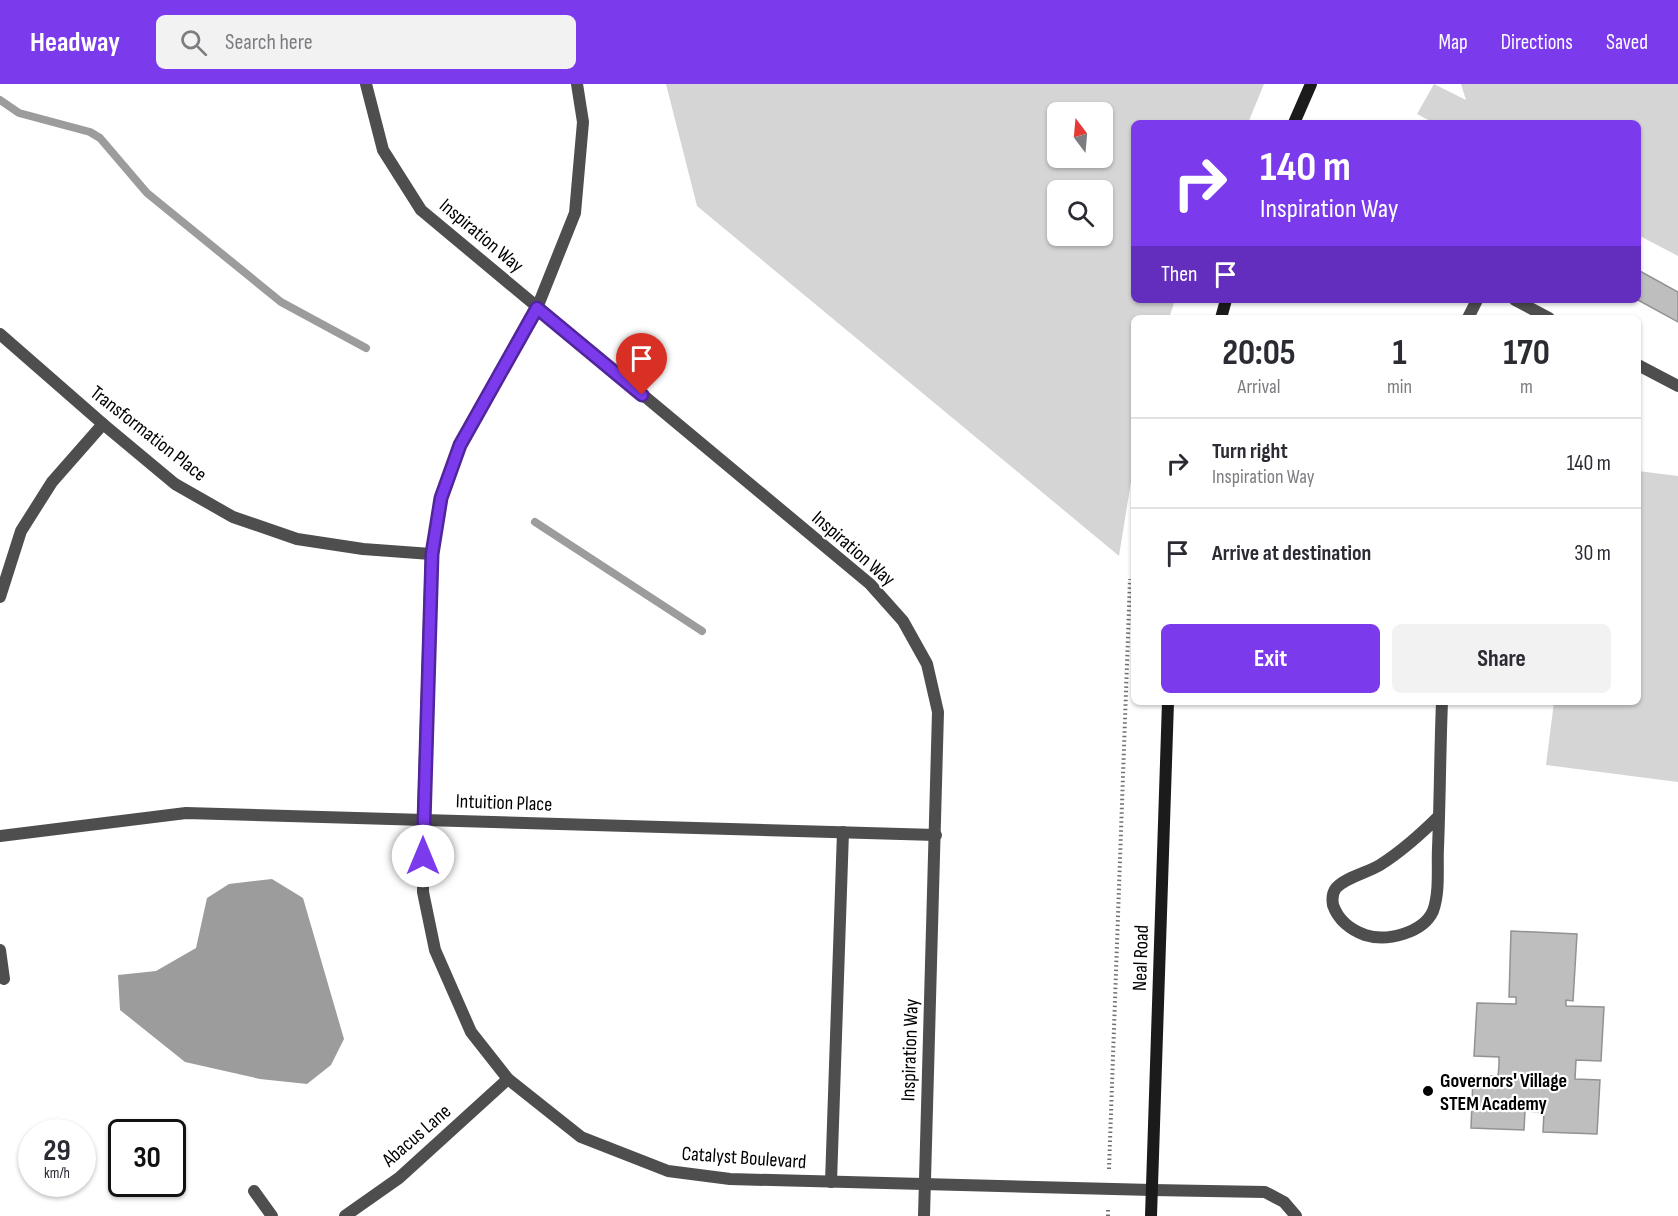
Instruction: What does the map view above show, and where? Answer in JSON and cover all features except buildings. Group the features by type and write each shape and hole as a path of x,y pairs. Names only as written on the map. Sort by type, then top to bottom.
{"street":[{"name":"Inspiration Way","path":"366,84 383,150 421,210 870,584 903,621 927,664 938,712 924,1216"},
{"name":"Catalyst Boulevard","path":"577,84 583,123 575,213 537,308 460,445 441,498 432,554 423,819 423,892 435,951 471,1032 508,1079 581,1137 668,1171 730,1179 1264,1192 1284,1202 1296,1216"},
{"path":"1295,120 1311,84"},
{"path":"1521,303 1543,315"},
{"name":"Transformation Place","path":"0,334 175,484 233,517 297,539 363,549 432,554"},
{"path":"1641,367 1678,386"},
{"path":"0,597 21,531 52,482 103,424"},
{"name":"Neal Road","path":"1151,1216 1168,705"},
{"path":"1439,816 1420,836 1380,865 1338,886 1332,897 1333,905 1343,922 1355,931 1379,938 1398,936 1427,921 1432,912 1436,899 1439,816 1442,705"},
{"name":"Intuition Place","path":"0,836 186,813 936,835"},
{"path":"831,1182 843,832"},
{"path":"0,950 4,979"},
{"name":"Abacus Lane","path":"345,1216 399,1178 508,1079"},
{"path":"254,1191 272,1216"}],"path":[{"path":"1110,1146 1130,579"}],"shaded area":[{"path":"666,84 1264,84 1249,120 1131,120 1131,303 1174,303 1170,315 1131,315 1131,482 1119,556 697,206"},
{"path":"1434,84 1466,100 1461,84 1678,84 1678,256 1641,237 1641,120 1428,120 1417,114"},
{"path":"1641,471 1678,476 1678,782 1546,765 1554,705 1641,705"},
{"path":"272,879 303,898 344,1039 331,1065 307,1084 260,1079 185,1062 120,1010 118,975 156,971 196,948 207,898 229,884"}],"waterway":[{"path":"0,100 19,113 90,132 100,138 147,193 281,302 366,348"},
{"path":"535,522 702,631"}],"place":[{"name":"Governors' Village STEM Academy","path":"1428,1091"}],"route":[{"path":"423,856 432,554 441,498 460,445 537,308 642,395"}]}
